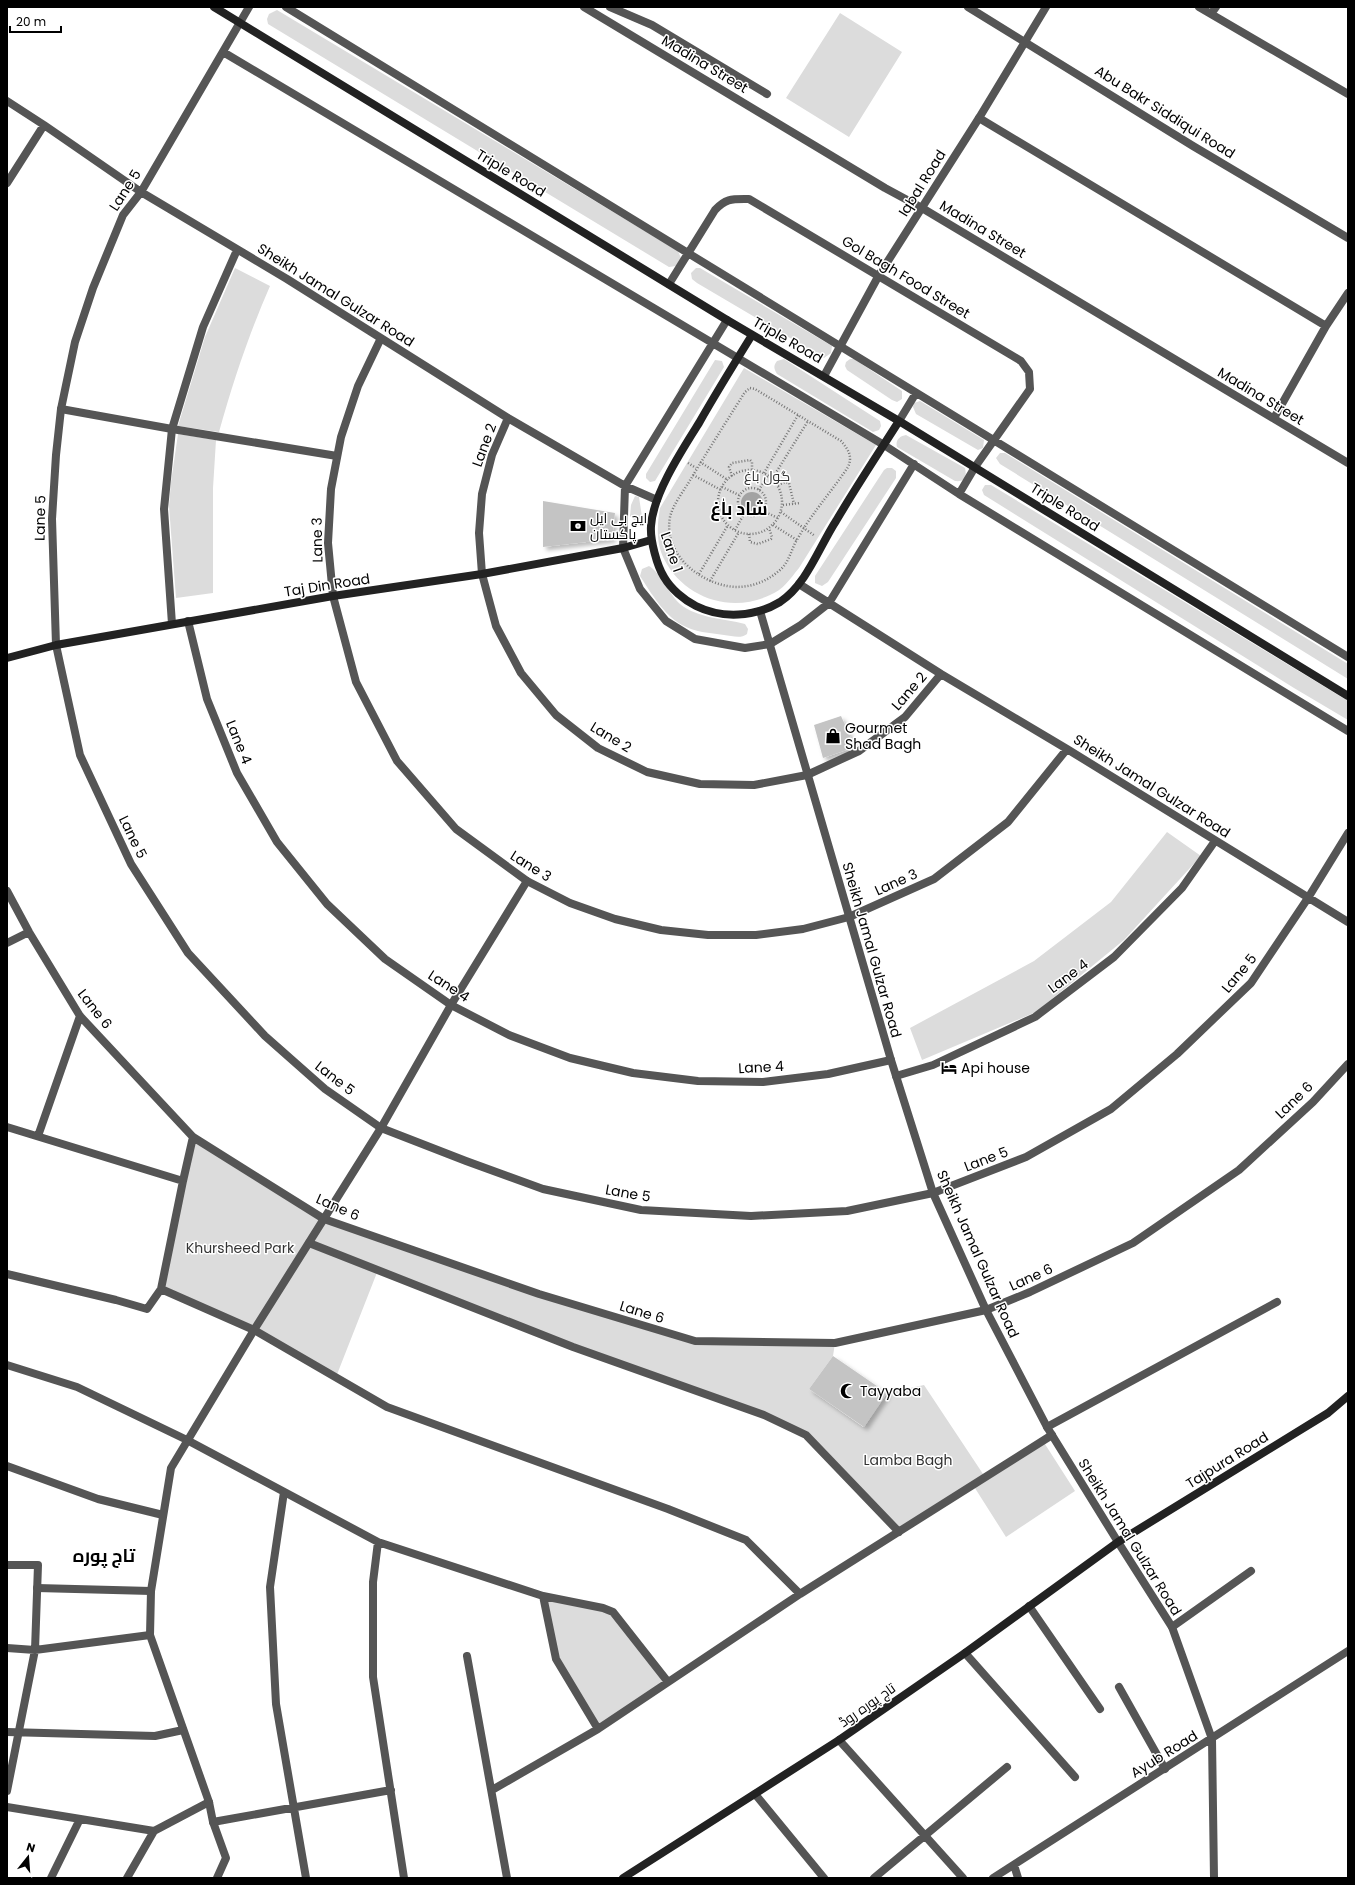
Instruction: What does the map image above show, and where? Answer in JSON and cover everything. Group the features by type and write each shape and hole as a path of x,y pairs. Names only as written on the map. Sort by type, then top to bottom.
{"main road":[{"name":"Triple Road","path":"214,7 726,320 898,420 1348,696"},
{"name":"Lane 1","path":"752,334 678,457 657,500 651,526 651,540 664,577 679,594 696,606 718,614 739,615 760,611 780,602 799,584 836,520 884,445 898,420"},
{"name":"Taj Din Road","path":"7,658 56,645 333,596 482,574 623,548 651,540"},
{"name":"Tajpura Road","path":"1118,1542 1328,1413 1348,1396"},
{"name":"تاج پورہ روڈ","path":"623,1878 839,1740 965,1653 1118,1542"}],"street":[{"name":"Lane 5","path":"249,7 141,192 123,215 93,288 75,342 61,409 52,520 56,645 80,755 132,864 188,953 265,1036 325,1089 381,1128 466,1161 543,1189 641,1210 751,1216 847,1211 933,1193 1026,1157 1111,1109 1177,1054 1251,982 1308,898 1348,833"},
{"path":"286,7 690,252 994,441 1348,656"},
{"name":"Madina Street","path":"584,7 884,188 922,208 1348,463"},
{"path":"610,7 652,24 767,94"},
{"name":"Abu Bakr Siddiqui Road","path":"968,7 1193,146 1348,238"},
{"name":"Iqbal Road","path":"824,376 879,275 979,118 1046,7"},
{"path":"1199,7 1348,94"},
{"path":"1211,14 1216,7"},
{"path":"223,52 884,445 959,494 1348,731"},
{"name":"Sheikh Jamal Gulzar Road","path":"7,102 44,125 141,192 381,338 508,418 625,486 657,500"},
{"path":"979,118 1326,326"},
{"path":"7,184 44,125"},
{"name":"Gol Bagh Food Street","path":"669,284 715,210 723,201 748,199 1021,360 1029,372 1030,389 975,467 959,494"},
{"path":"172,624 164,509 172,429 203,327 237,250"},
{"path":"1274,418 1326,326 1348,293"},
{"path":"726,320 625,486 623,548 640,589 666,621 695,638 745,648 770,644 801,625 829,602 914,464"},
{"name":"Lane 3","path":"381,338 358,386 341,437 331,489 328,543 333,596 356,682 397,761 456,829 528,882 570,903 615,919 661,930 708,935 756,935 803,929 849,917 934,879 1008,822 1067,749"},
{"path":"898,420 916,393"},
{"path":"61,409 337,456"},
{"name":"Lane 2","path":"508,418 492,455 482,494 479,533 482,574 496,626 521,673 556,715 598,748 647,772 700,784 754,785 807,774 859,752 905,718 941,674"},
{"name":"Sheikh Jamal Gulzar Road","path":"799,584 941,674 1067,749 1348,922"},
{"name":"Sheikh Jamal Gulzar Road","path":"760,611 891,1060 933,1193 986,1310 1047,1427 1172,1628 1212,1739 1214,1878"},
{"name":"Lane 4","path":"188,621 207,699 237,773 277,842 327,904 375,949 386,959 451,1005 516,1037 570,1058 633,1073 698,1081 763,1082 828,1074 891,1060"},
{"name":"Lane 4","path":"896,1076 932,1065 1036,1017 1114,957 1182,888 1215,841"},
{"path":"217,1878 226,1858 213,1822 209,1802 150,1635 151,1591 171,1468 254,1330 381,1128 451,1005 528,882"},
{"name":"Lane 6","path":"7,891 29,932 80,1016 193,1137 324,1219 539,1294 695,1341 834,1343 986,1310 1030,1292 1140,1239 1239,1170 1313,1102 1348,1064"},
{"path":"7,943 29,932"},
{"path":"38,1136 80,1016"},
{"path":"7,1126 183,1181"},
{"path":"7,1274 116,1300 147,1309 161,1289 193,1137"},
{"path":"309,1243 573,1347 764,1415 806,1435 899,1532"},
{"path":"161,1289 254,1330 387,1407 746,1540 800,1594"},
{"path":"1047,1427 1277,1302"},
{"path":"7,1365 77,1388 187,1440 378,1542 543,1596 603,1608 613,1612 668,1682"},
{"path":"492,1790 598,1729 800,1594 1052,1435"},
{"path":"7,1466 98,1499 163,1515"},
{"path":"284,1492 270,1586 276,1704 306,1878"},
{"path":"378,1542 373,1582 373,1677 404,1878"},
{"path":"7,1565 38,1565 35,1650 7,1791"},
{"path":"1172,1628 1251,1571"},
{"path":"37,1588 151,1591"},
{"path":"543,1596 556,1659 598,1729"},
{"path":"1030,1606 1100,1709"},
{"path":"7,1648 35,1650 150,1635"},
{"name":"Ayub Road","path":"993,1878 1348,1651"},
{"path":"965,1653 1074,1777"},
{"path":"467,1656 507,1878"},
{"path":"1119,1687 1165,1769"},
{"path":"7,1732 19,1731 155,1736 183,1730"},
{"path":"839,1740 963,1878"},
{"path":"874,1878 1007,1767"},
{"path":"213,1822 391,1790"},
{"path":"755,1794 824,1878"},
{"path":"127,1878 154,1831 209,1802"},
{"path":"7,1807 154,1831"},
{"path":"51,1878 80,1819"},
{"path":"1014,1865 1018,1878"}],"path":[{"path":"750,388 755,389 798,415 841,441 848,450 851,460 848,467 805,527 797,540 790,558 781,569 766,580 751,586 735,588 710,580 699,574 678,555 670,540 670,516 700,462 745,392 750,388"},
{"path":"764,473 798,415"},
{"path":"772,479 808,421"},
{"path":"732,476 729,467 732,463 750,460 752,462 752,470"},
{"path":"700,462 728,480"},
{"path":"752,470 768,475 778,485 781,491 783,505 781,512 773,525 759,533 749,534 739,532 728,525 720,512 719,497 721,488 732,476 742,471 752,470"},
{"path":"693,475 739,495"},
{"path":"759,490 768,475"},
{"path":"778,485 785,482 789,484 794,504"},
{"path":"746,488 755,488 759,490 765,497 766,501 763,511 752,516 744,514 738,507 739,495 746,488"},
{"path":"783,505 800,503"},
{"path":"763,511 778,518"},
{"path":"781,512 805,527"},
{"path":"735,530 744,514"},
{"path":"699,574 728,525"},
{"path":"773,525 797,540"},
{"path":"749,534 750,542 758,544 772,537 769,528"},
{"path":"710,580 739,532"}],"green space":[{"path":"277,10 678,251 681,258 676,266 669,267 268,24 267,19 269,14"},
{"path":"840,13 902,52 849,137 786,98"},
{"path":"235,268 270,286 242,358 219,432 178,426 205,337"},
{"path":"696,268 700,268 832,346 831,353 824,358 697,283 692,279 691,273"},
{"path":"784,359 880,421 881,426 879,430 873,432 777,374 774,366 777,361"},
{"path":"850,359 854,359 902,391 902,399 897,402 892,400 847,370 845,366 846,362"},
{"path":"715,360 722,361 724,367 655,481 650,482 646,478 646,474"},
{"name":"گول باغ","path":"744,368 876,445 799,568 786,584 775,593 755,601 740,603 710,599 696,593 673,573 661,553 658,540 658,521 660,508"},
{"path":"920,401 984,440 983,448 978,450 916,414 913,407 914,403"},
{"path":"178,434 216,440 213,488 213,593 176,598 169,506"},
{"path":"906,435 965,468 966,474 963,480 955,481 897,447 898,439"},
{"path":"1000,453 1005,453 1348,664 1348,679 1000,464 996,458"},
{"path":"887,468 892,468 896,471 896,478 828,582 822,586 815,583 815,576 884,470"},
{"path":"985,485 991,485 1348,701 1348,720 984,495 982,490"},
{"path":"635,496 639,497 642,517 637,521 630,516 631,505"},
{"path":"649,566 657,573 676,600 687,609 695,613 745,624 748,629 747,634 745,636 736,637 702,632 675,621 658,603 640,576 642,569"},
{"path":"1167,832 1201,856 1124,940 1036,1012 922,1060 910,1028 1034,961 1111,902"},
{"path":"193,1137 324,1219 539,1294 695,1341 835,1343 833,1356 809,1389 863,1427 887,1393 924,1385 985,1477 1043,1441 1075,1491 1006,1537 973,1485 899,1532 806,1435 378,1270 336,1377 254,1330 161,1289"},
{"path":"543,1596 613,1612 668,1682 598,1729 556,1659"}],"shaded area":[{"path":"752,492 760,495 763,503 760,511 752,514 744,511 741,503 744,495"}],"building":[{"name":"ایچ بی ایل پاکستان","path":"543,501 615,513 612,539 543,547"},
{"name":"Gourmet Shad Bagh","path":"841,716 855,747 823,758 814,725"},
{"name":"Tayyaba","path":"833,1356 887,1393 864,1427 809,1389"}],"place":[{"name":"ایچ بی ایل پاکستان","path":"578,526"},
{"name":"Gourmet Shad Bagh","path":"833,736"},
{"name":"Api house","path":"949,1068"},
{"name":"Tayyaba","path":"848,1391"}],"district":[{"name":"شاد باٰغ","path":"739,509"},
{"name":"تاج پورہ","path":"104,1556"}],"park label":[{"name":"Khursheed Park","path":"240,1248"},
{"name":"Lamba Bagh","path":"908,1460"}]}
